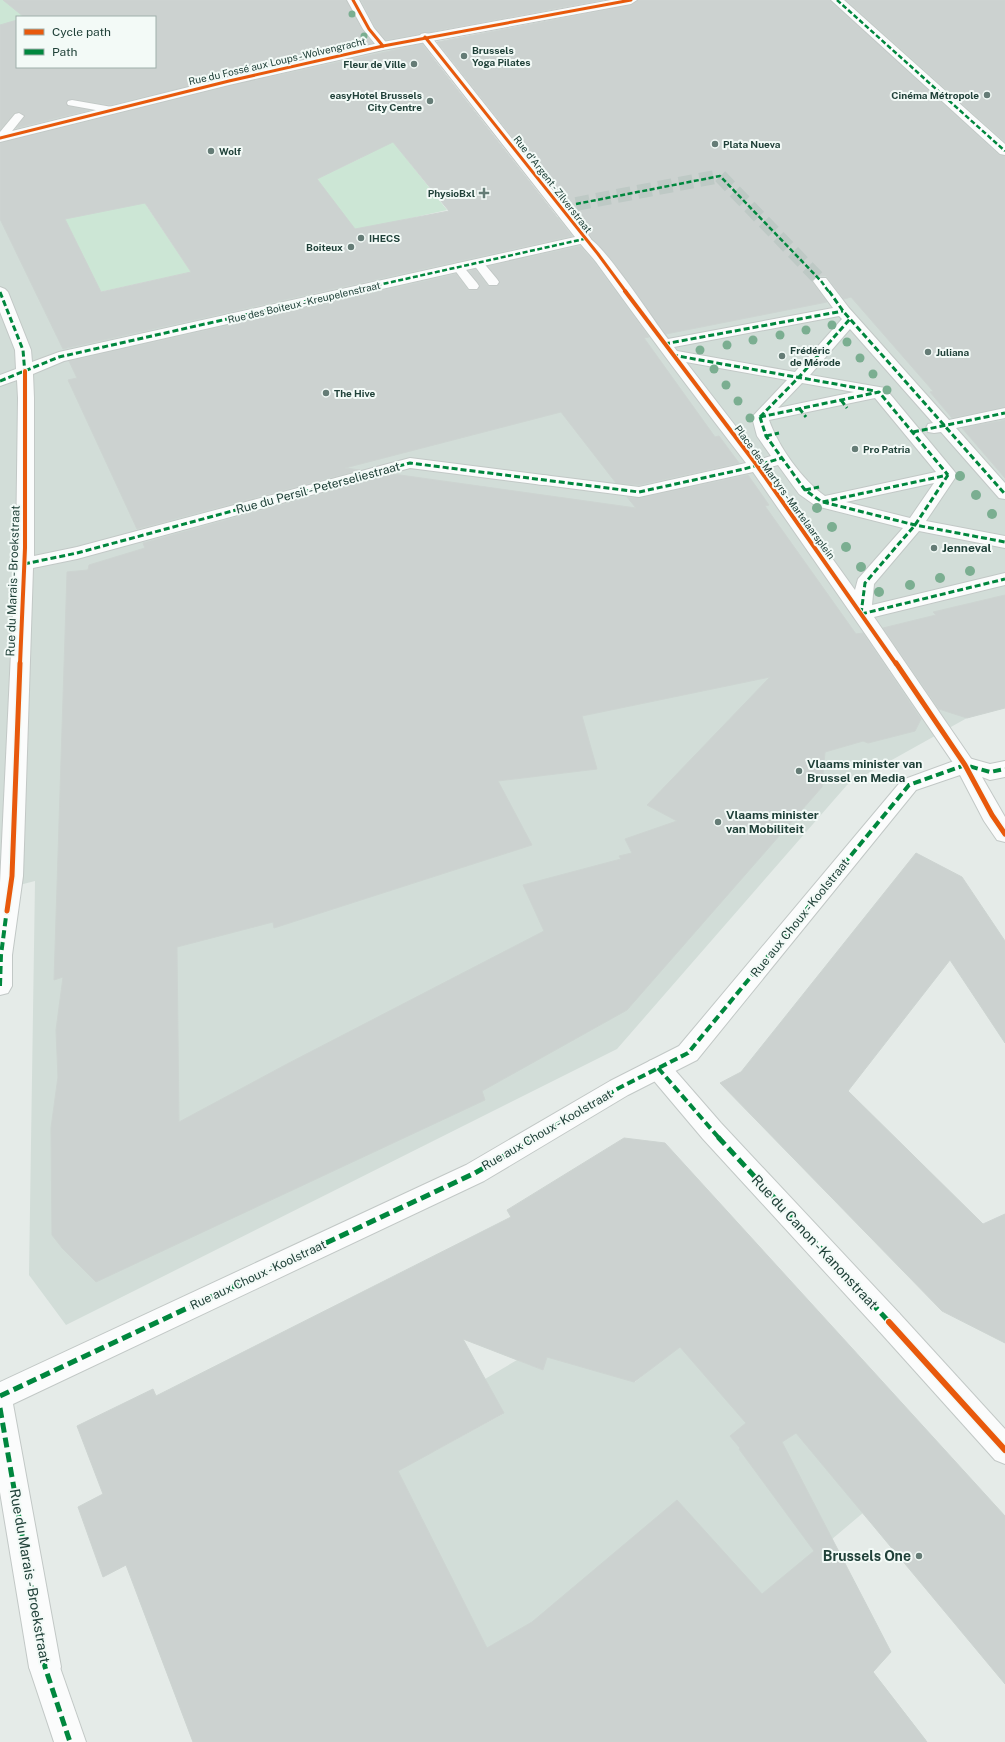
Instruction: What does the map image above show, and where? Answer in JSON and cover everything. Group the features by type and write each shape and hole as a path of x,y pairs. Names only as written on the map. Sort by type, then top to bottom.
{"street":[{"path":"353,0 369,29 383,46"},
{"name":"Rue du Fossé aux Loups - Wolvengracht","path":"0,138 383,46 631,0"},
{"path":"837,0 1005,151"},
{"name":"Rue d'Argent - Zilverstraat","path":"425,37 584,239 598,254 668,350"},
{"name":"Rue des Boiteux - Kreupelenstraat","path":"0,381 59,357 584,239"},
{"path":"821,281 846,315 1005,494"},
{"name":"Rue du Marais - Broekstraat","path":"0,292 23,350 26,406 24,564 12,876 4,912 0,986"},
{"path":"668,350 846,315"},
{"path":"760,417 799,377 846,315"},
{"path":"668,350 879,392 923,448 948,475"},
{"name":"Place des Martyrs - Martelaarsplein","path":"668,350 756,464 861,614 965,765 992,815 1005,834"},
{"path":"760,417 802,412 844,404 879,392"},
{"path":"904,425 945,426 1005,414"},
{"path":"760,417 776,443 809,486 915,525 1005,542"},
{"name":"Rue du Persil - Peterseliestraat","path":"24,564 77,553 410,463 639,492 744,469 756,464 776,443"},
{"path":"809,486 864,490 906,480 948,475"},
{"path":"948,475 915,525 865,583 861,614 1005,579"},
{"path":"965,765 990,772 1005,769"},
{"name":"Rue aux Choux - Koolstraat","path":"0,1396 475,1173 658,1068 688,1053 909,785 965,765"},
{"name":"Rue du Canon - Kanonstraat","path":"658,1068 712,1131 1005,1450"},
{"name":"Rue du Marais - Broekstraat","path":"0,1408 45,1667 70,1742"}],"lane":[{"path":"72,103 112,110"},
{"path":"0,138 19,116"},
{"path":"478,263 493,282"},
{"path":"458,267 473,286"}],"shaded area":[{"path":"0,0 578,0 436,26 430,59 361,158 318,179 321,184 287,192 122,208 60,220 60,342 360,235 545,233 572,199 711,0 1005,0 1005,708 967,718 847,785 617,1049 66,1325 29,1275 35,881 0,890"},
{"path":"694,1334 941,1447 825,1545 852,1577 891,1652 873,1672 926,1740 923,1742 193,1742 138,1597 381,1433 433,1452 503,1414 485,1379 517,1360 543,1370 553,1335 559,1360 635,1382"}],"green space":[{"path":"0,0 3,0 23,16 16,16 16,22 0,26"},
{"path":"390,138 447,210 402,220 360,235 287,192 321,184 317,179 361,158"},
{"path":"144,202 191,272 95,293 60,220"}],"building":[{"path":"3,0 346,0 362,30 372,43 110,105 72,99 66,102 68,106 89,110 16,128 25,116 19,112 14,113 0,130 0,25 16,20 16,68 156,68 156,16 23,16"},
{"path":"361,0 603,0 386,40 375,27"},
{"path":"638,0 830,0 999,155 1005,156 1005,407 952,418 930,392 933,391 851,297 844,299 826,276 816,276 812,281 827,302 666,334 615,264 592,238 437,42 631,5"},
{"path":"846,0 1005,0 1005,142"},
{"path":"422,44 572,236 63,349 0,219 0,143 229,86","holes":["393,142 449,211 355,229 317,179","145,203 191,272 101,292 65,219"]},
{"name":"The Hive","path":"580,246 595,263 649,337 644,338 715,437 719,436 739,463 639,485 616,483 561,412 345,468 360,470 137,529 68,380 77,378 69,361 456,274 468,290 477,290 480,285 469,271 475,269 488,286 497,286 500,281 488,266"},
{"path":"1005,420 1005,478 962,428"},
{"path":"393,474 636,508 627,497 639,498 748,475 769,505 765,506 856,634 863,633 921,719 915,731 868,743 863,741 825,752 822,787 627,1010 482,1091 485,1100 96,1282 63,1249 52,1235 51,1128 58,1077 56,1030 63,977 54,980 67,572 88,570 89,565 145,548 143,543","holes":["770,677 647,805 677,821 625,839 632,853 619,856 621,859 523,885 544,931 287,1064 179,1122 177,947 273,922 274,928 532,845 498,781 597,769 582,716"]},
{"path":"1005,595 1005,708 967,718 939,709 883,628 936,615 933,612"},
{"path":"916,853 962,877 1005,941 1005,1043 950,960 848,1091 983,1224 1005,1214 1005,1343 942,1311 720,1083 741,1072"},
{"path":"624,1138 665,1143 1005,1516 1005,1684 796,1433 782,1442 891,1652 873,1672 927,1742 193,1742 126,1565 103,1577 78,1507 103,1494 77,1426 153,1389 156,1396 511,1217 507,1210","holes":["463,1339 543,1370 547,1357 634,1382 680,1347 746,1423 730,1436 814,1551 762,1594 677,1500 532,1622 487,1648 398,1471 504,1413"]}],"tunnel":[{"path":"576,204 720,176 821,281"}],"marked path":[{"path":"837,0 1005,151"},
{"path":"576,204 720,176 821,281 843,311 1005,494"},
{"path":"0,381 59,357 584,239"},
{"path":"0,292 23,350 25,374"},
{"path":"664,344 843,311"},
{"path":"760,417 799,377 850,319"},
{"path":"672,355 875,391"},
{"path":"760,417 879,392 948,475"},
{"path":"841,400 847,408"},
{"path":"799,408 806,417"},
{"path":"913,432 1005,413"},
{"path":"760,417 766,436 805,490 822,502 948,475"},
{"path":"766,436 779,433"},
{"path":"24,564 77,553 410,463 639,492 744,469 782,458"},
{"path":"861,614 865,583 915,525 948,475"},
{"path":"805,490 819,487"},
{"path":"823,502 915,525 1005,542"},
{"path":"861,614 1005,579"},
{"path":"0,1396 475,1173 619,1088 688,1053 909,785 965,765 990,772 1005,769"},
{"path":"0,986 1,955 7,909"},
{"path":"658,1068 712,1131 891,1324"},
{"path":"0,1408 45,1667 70,1742"}],"cycle path":[{"path":"353,0 369,29 383,46"},
{"path":"0,138 229,81 383,46 631,0"},
{"path":"425,37 562,211 598,254 655,333 756,464 937,722 965,765 992,815 1005,834"},
{"path":"7,911 12,876 25,548 25,371"},
{"path":"889,1322 1005,1450"}],"place":[{"name":"Brussels Yoga Pilates","path":"464,56"},
{"name":"Fleur de Ville","path":"414,64"},
{"name":"Cinéma Métropole","path":"987,95"},
{"name":"easyHotel Brussels City Centre","path":"430,101"},
{"name":"Plata Nueva","path":"715,144"},
{"name":"Wolf","path":"211,151"},
{"name":"PhysioBxl","path":"484,193"},
{"name":"IHECS","path":"361,238"},
{"name":"Boiteux","path":"351,247"},
{"name":"Juliana","path":"928,352"},
{"name":"Frédéric de Mérode","path":"782,356"},
{"name":"The Hive","path":"326,393"},
{"name":"Pro Patria","path":"855,449"},
{"name":"Jenneval","path":"934,548"},
{"name":"Vlaams minister van Brussel en Media","path":"799,771"},
{"name":"Vlaams minister van Mobiliteit","path":"718,822"},
{"name":"Brussels One","path":"919,1556"}]}
